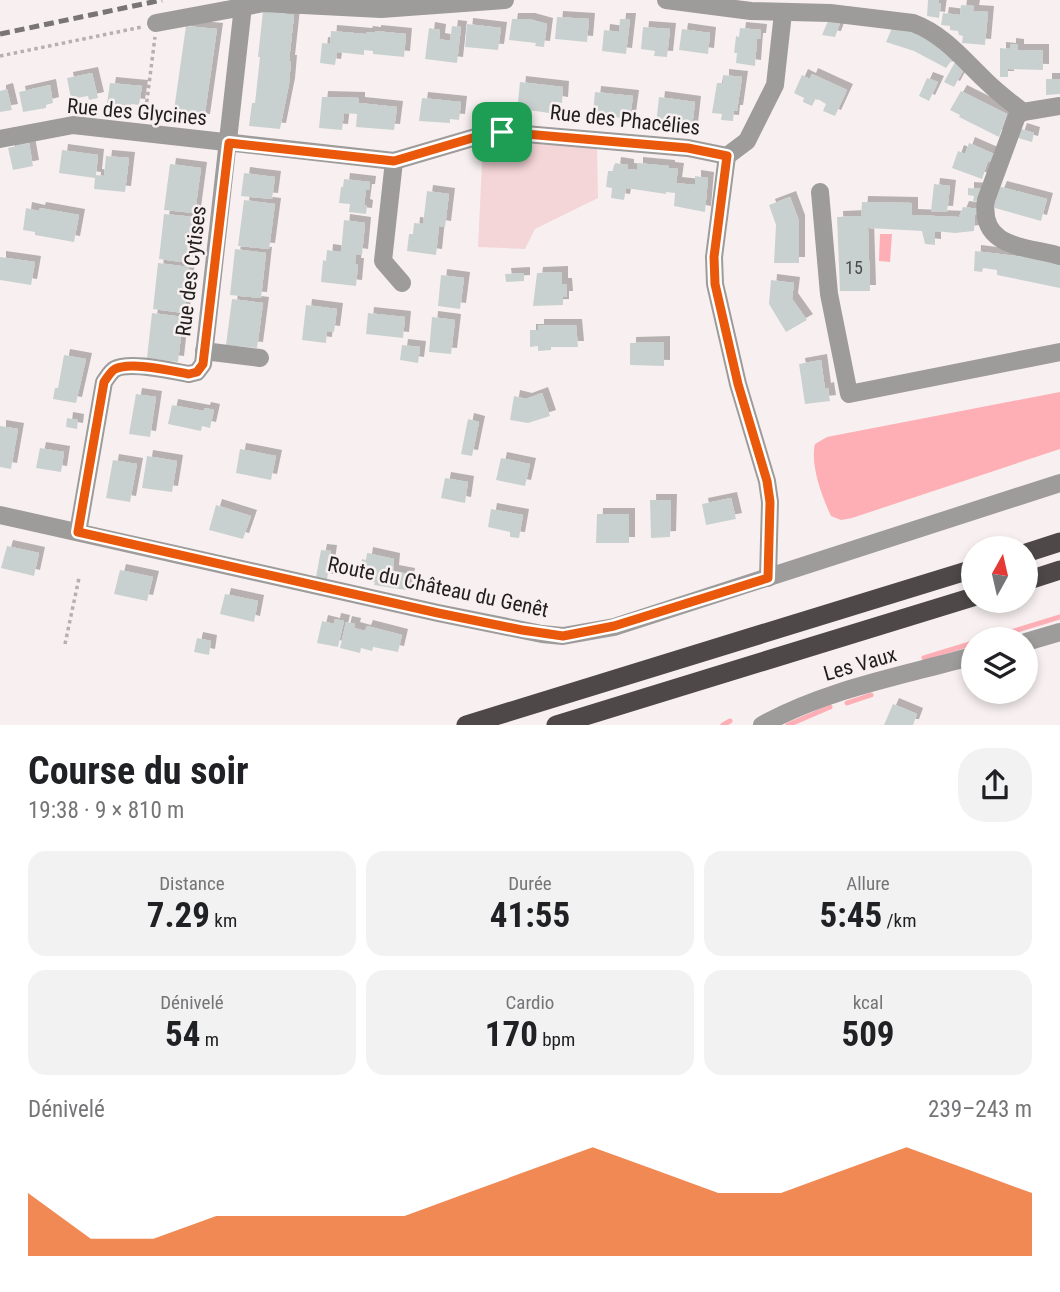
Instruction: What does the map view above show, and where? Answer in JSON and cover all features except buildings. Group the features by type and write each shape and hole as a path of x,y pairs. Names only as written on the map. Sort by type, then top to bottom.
{"highway":[{"path":"1038,549 1060,542"},
{"path":"1038,577 1060,570"},
{"path":"466,725 961,573"},
{"path":"556,725 961,601"}],"street":[{"path":"156,23 272,3 381,9 505,0"},
{"path":"666,0 783,13 830,13 897,20 923,27 950,45 987,82 1023,112"},
{"name":"Rue des Cytises","path":"78,532 104,382 110,373 117,368 128,366 189,374 197,372 203,364 243,6"},
{"path":"768,578 770,502 767,481 738,384 715,284 714,257 727,156 747,141 775,85 783,13"},
{"path":"1060,106 1023,112 1013,122 984,212 991,233 1001,240 1060,256"},
{"name":"Rue des Glycines","path":"0,139 62,125 229,143"},
{"name":"Rue des Phacélies","path":"229,143 394,161 486,134 502,132 688,148 727,156"},
{"path":"394,161 383,261 402,283"},
{"path":"820,192 829,294 849,394 1060,352"},
{"path":"204,352 260,358"},
{"name":"Route du Château du Genêt","path":"0,514 438,613 563,636 614,626 1060,482"},
{"path":"1038,638 1060,632"},
{"name":"Les Vaux","path":"762,725 828,696 961,659"}],"path":[{"path":"0,56 156,23 143,133"},
{"path":"65,644 79,578"}],"shaded area":[{"path":"483,141 597,146 598,198 535,229 525,249 478,247"},
{"path":"880,234 892,234 890,262 879,261"},
{"path":"1060,392 1060,449 852,518 841,520 831,516 814,461 815,444 827,437"}],"waterway":[{"path":"1027,627 1060,617"},
{"path":"924,658 961,647"},
{"path":"847,703 871,695"},
{"path":"788,725 830,707"},
{"path":"723,725 730,721"}],"railway":[{"path":"0,34 162,0"}],"route":[{"path":"502,132 688,148 727,156 714,257 715,284 738,384 767,481 770,502 768,578 614,626 563,636 438,613 78,532 104,382 110,373 117,368 128,366 189,374 197,372 203,364 229,143 394,161 486,134 502,132"}]}
